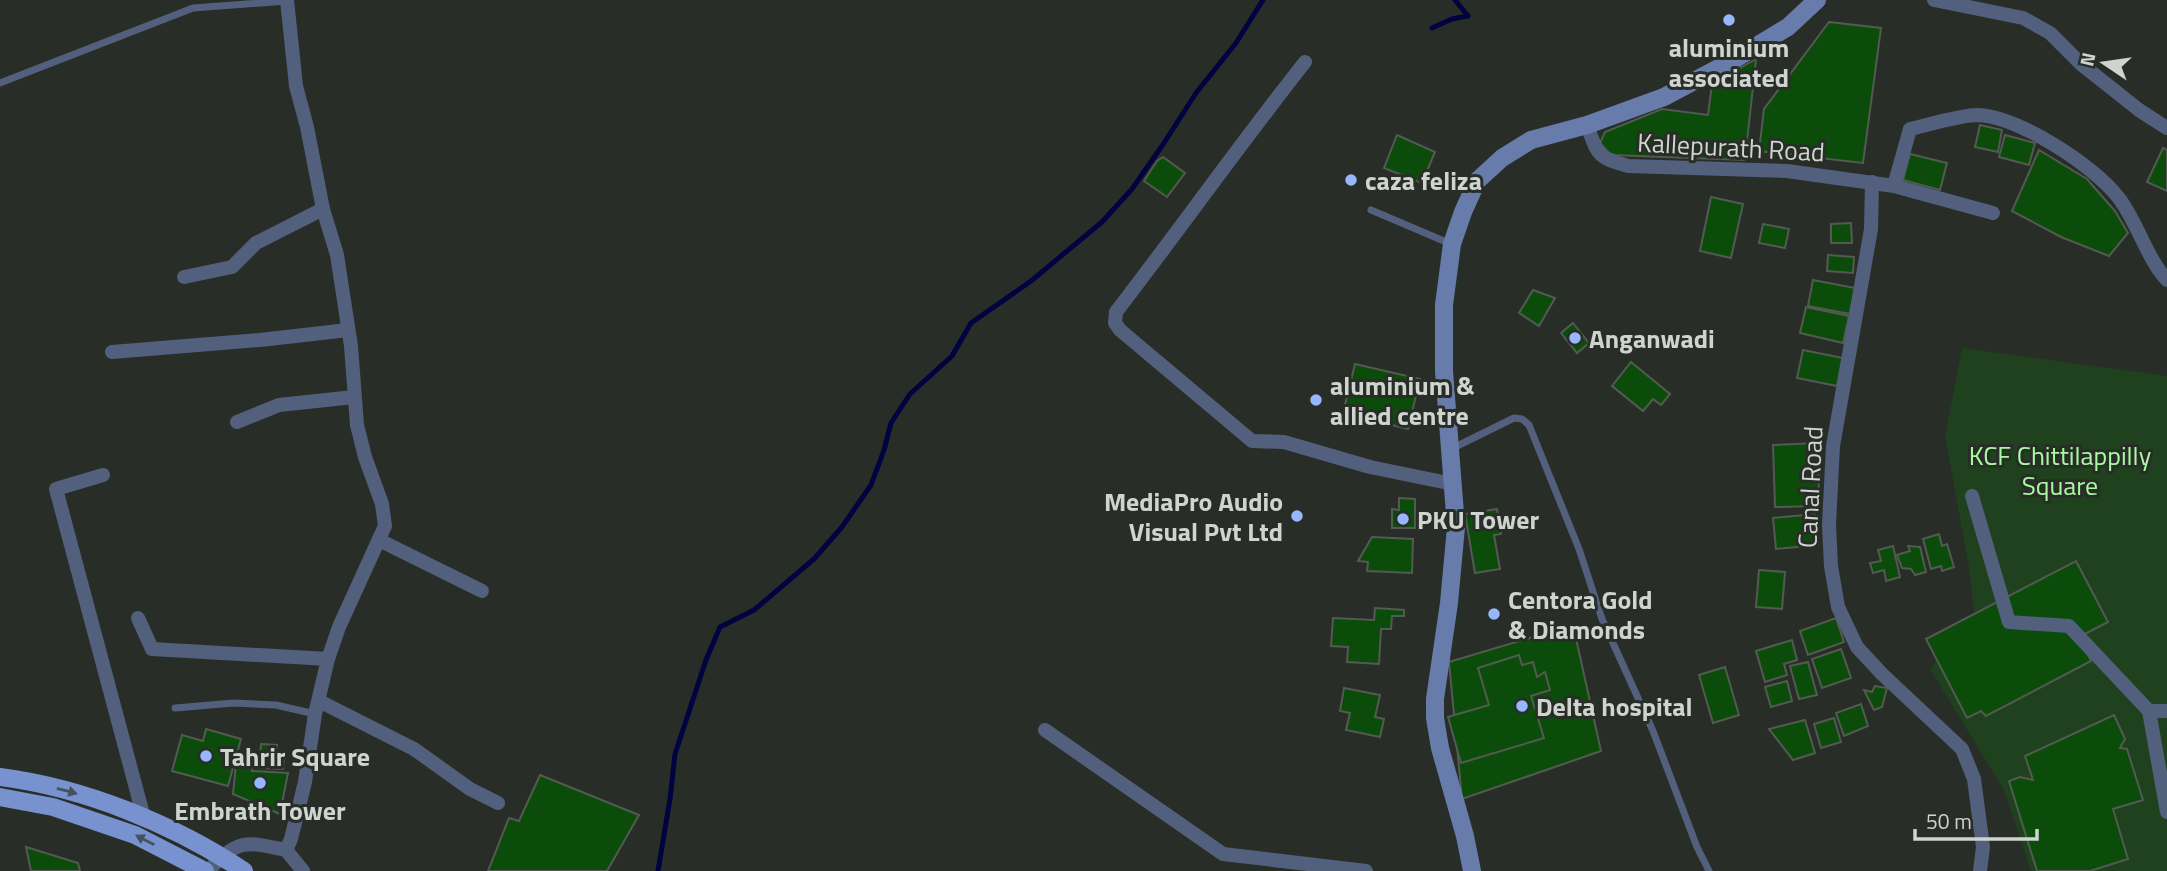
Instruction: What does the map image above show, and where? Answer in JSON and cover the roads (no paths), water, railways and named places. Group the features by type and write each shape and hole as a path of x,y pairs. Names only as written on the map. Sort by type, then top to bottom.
{"main road":[{"path":"1472,871 1440,748 1436,718 1437,676 1449,603 1457,527 1444,372 1444,305 1452,244 1463,212 1477,181 1502,158 1531,140 1587,125 1664,97 1788,27 1817,0"},
{"path":"0,777 103,801 222,856 244,871"},
{"path":"0,797 53,807 125,831 207,871"}],"street":[{"path":"1934,0 2023,18 2050,33 2081,64 2139,110 2167,128"},
{"path":"286,850 304,782 328,659 339,627 385,526 382,504 357,425 348,330 337,255 323,209 296,86 287,1"},
{"path":"1305,62 1116,312 1115,323 1252,441 1284,442 1370,467 1453,484"},
{"path":"1894,186 1910,129 1976,115 2006,120 2041,137 2089,169 2118,197 2167,279"},
{"name":"Kallepurath Road","path":"1587,125 1597,152 1611,162 1628,166 1787,171 1894,186 1993,213"},
{"name":"Canal Road","path":"1872,182 1871,229 1833,446 1829,526 1831,566 1838,607 1857,647 1962,749 1975,779 1983,847 1980,871"},
{"path":"184,277 232,267 256,243 323,209"},
{"path":"112,352 348,330"},
{"path":"237,422 279,405 354,397"},
{"path":"103,475 56,489 144,818"},
{"path":"1972,496 2009,622 2069,626 2149,711 2167,812"},
{"path":"379,540 482,592"},
{"path":"138,618 152,649 328,659"},
{"path":"317,708 414,749 470,789 498,803"},
{"path":"2149,711 2167,711"},
{"path":"1045,730 1223,855 1366,871"},
{"path":"207,871 222,856 242,843 255,843 286,850 303,871"}],"lane":[{"path":"0,83 193,8 287,1"},
{"path":"1371,210 1452,244"},
{"path":"1450,450 1514,418 1522,419 1529,425 1579,549 1602,619 1653,731 1697,847 1709,871"},
{"path":"175,708 234,703 317,708"}],"waterway":[{"path":"658,871 675,754 706,660 720,627 754,610 814,559 842,527 871,485 891,423 910,394 952,356 971,323 1031,281 1102,222 1132,189 1196,93 1236,43 1263,0"},
{"path":"1432,28 1452,19 1468,16 1455,0"}],"place":[{"name":"aluminium associated","path":"1729,20"},
{"name":"caza feliza","path":"1351,180"},
{"name":"Anganwadi","path":"1575,338"},
{"name":"aluminium & allied centre","path":"1316,400"},
{"name":"MediaPro Audio Visual Pvt Ltd","path":"1297,516"},
{"name":"PKU Tower","path":"1403,519"},
{"name":"Centora Gold & Diamonds","path":"1494,614"},
{"name":"Delta hospital","path":"1522,706"},
{"name":"Tahrir Square","path":"206,756"},
{"name":"Embrath Tower","path":"260,783"}],"park label":[{"name":"KCF Chittilappilly Square","path":"2060,470"}]}
